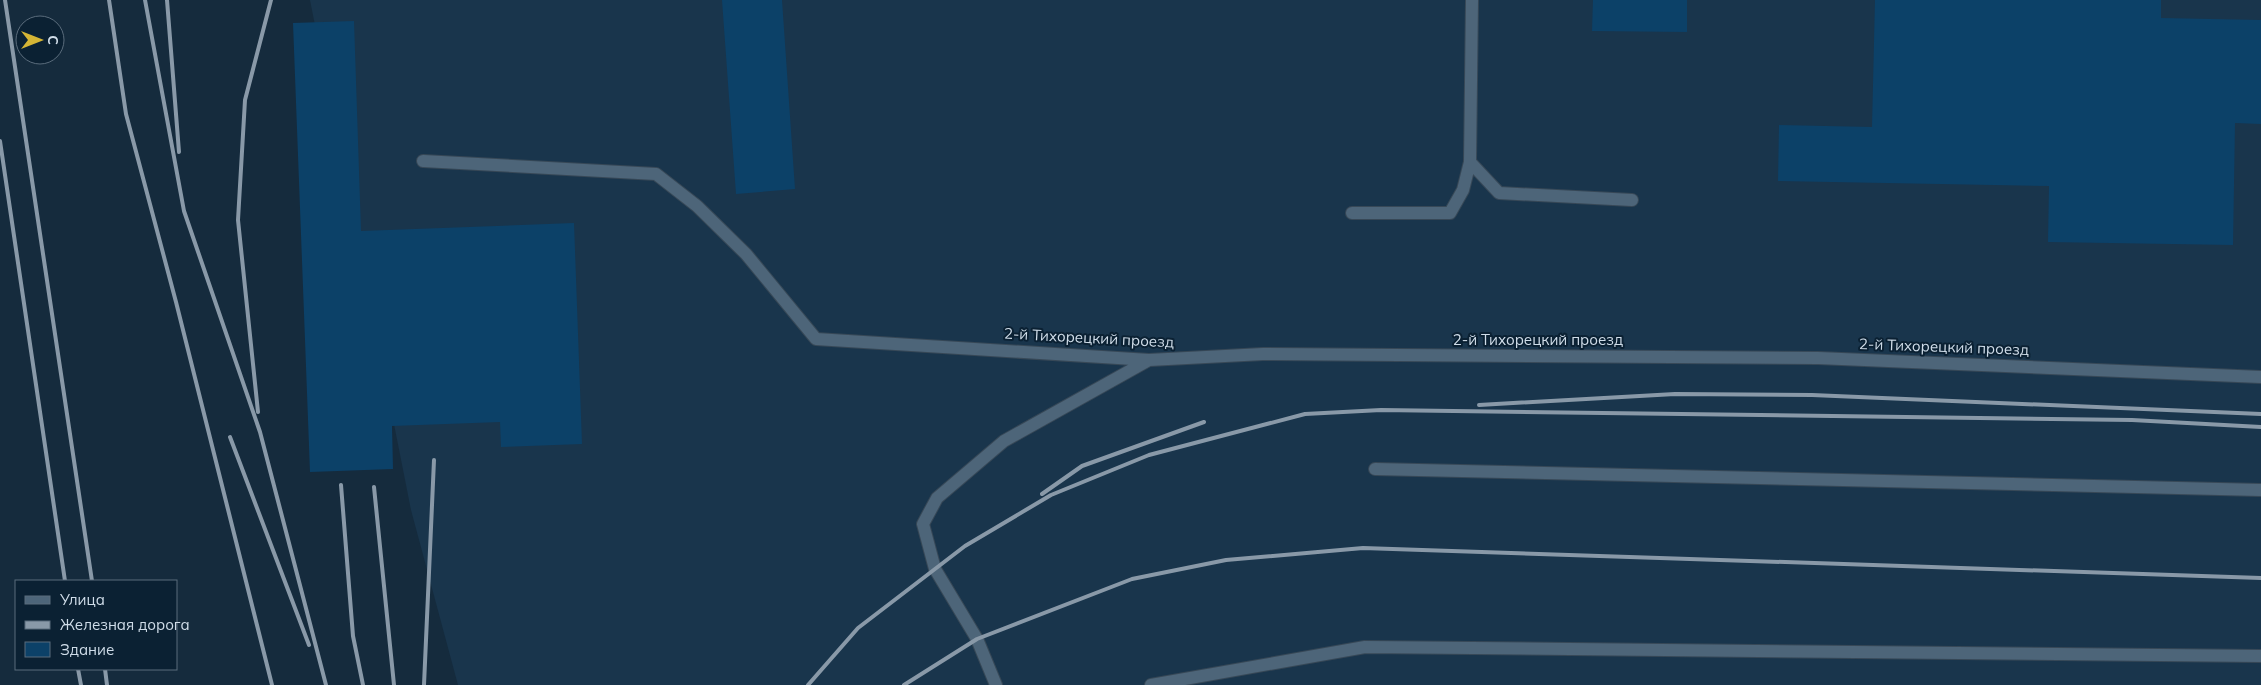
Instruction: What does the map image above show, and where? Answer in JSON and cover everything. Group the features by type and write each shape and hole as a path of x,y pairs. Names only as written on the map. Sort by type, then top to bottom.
{"street":[{"path":"1352,213 1450,213 1463,190 1470,162 1472,0"},
{"name":"2-й Тихорецкий проезд","path":"424,162 656,174 697,206 746,254 816,339 1149,360 1263,354 1818,358 2261,377"},
{"path":"1470,162 1499,193 1632,200"},
{"path":"996,685 977,639 935,569 923,524 937,498 1004,440 1149,360"},
{"path":"1375,469 2261,490"},
{"path":"1151,685 1365,647 2261,656"}],"shaded area":[{"path":"310,0 2261,0 2261,685 458,685 411,510"}],"building":[{"path":"722,0 782,0 795,189 736,194"},
{"path":"1593,0 1687,0 1687,32 1592,31"},
{"path":"1875,0 2161,0 2161,18 2261,20 2261,124 2235,123 2233,245 2048,242 2049,186 1778,181 1779,125 1872,127"},
{"path":"354,21 361,231 574,223 582,444 501,447 500,422 392,426 393,469 310,472 293,23"}],"railway":[{"path":"5,0 92,580"},
{"path":"109,0 126,114 176,302 272,685"},
{"path":"145,0 184,211 260,432 326,685"},
{"path":"167,0 179,152"},
{"path":"258,412 238,220 245,100 271,0"},
{"path":"0,141 65,580"},
{"path":"1479,405 1675,394 1812,395 2261,414"},
{"path":"808,685 858,628 965,546 1051,495 1149,455 1305,414 1381,410 2132,420 2261,427"},
{"path":"1042,494 1082,466 1204,422"},
{"path":"230,437 309,645"},
{"path":"424,685 434,460"},
{"path":"341,485 353,636 363,685"},
{"path":"374,487 394,685"},
{"path":"904,685 977,639 1132,579 1226,560 1363,548 2261,578"},
{"path":"78,670 81,685"},
{"path":"105,670 107,685"}]}
